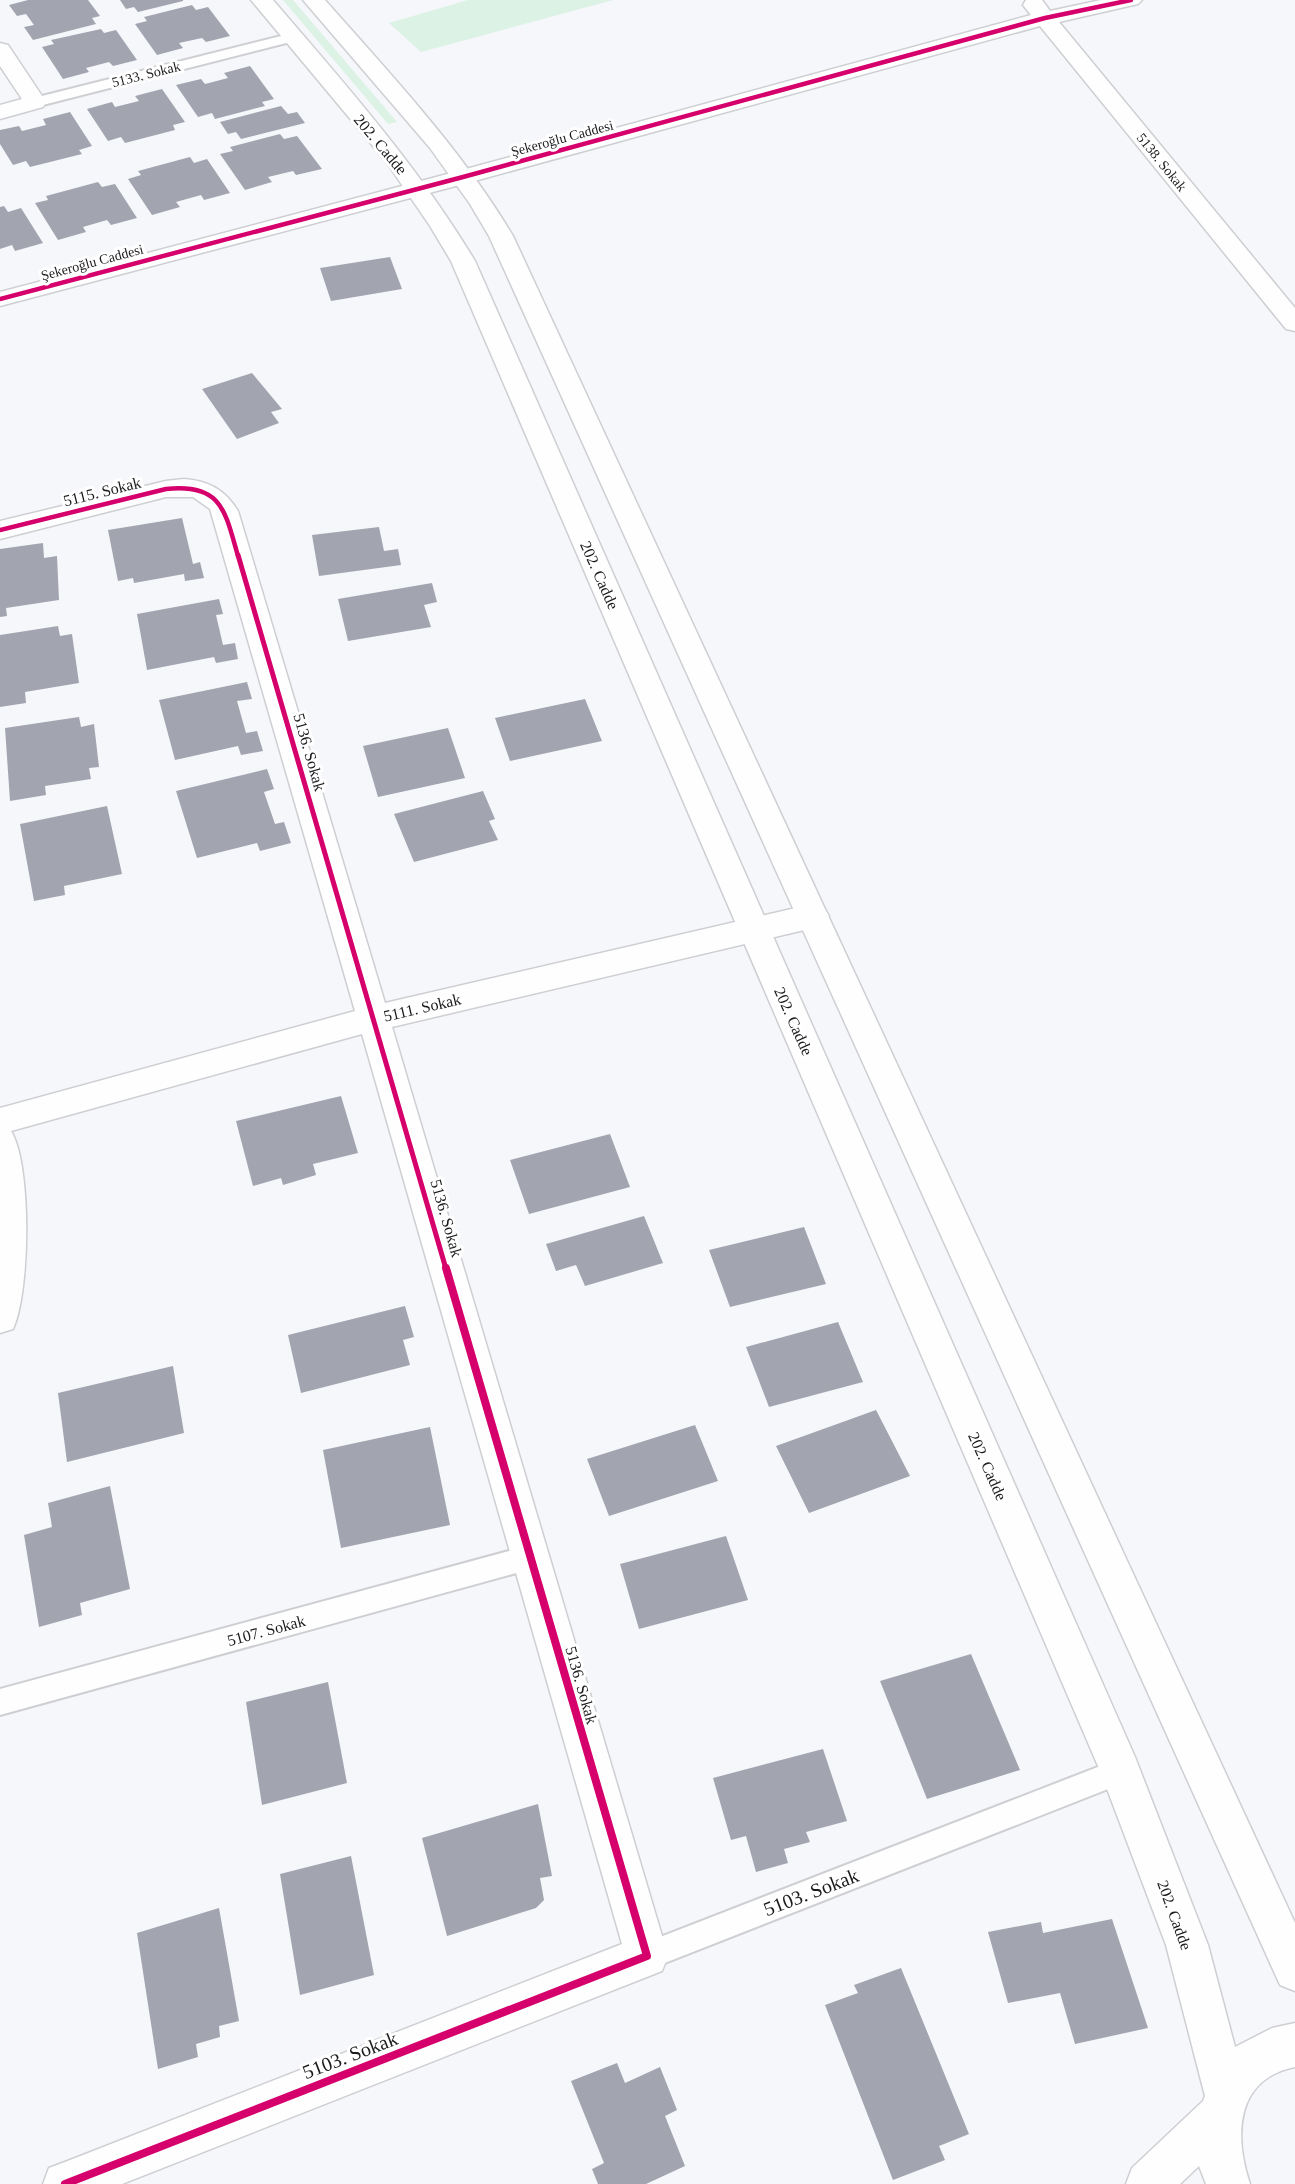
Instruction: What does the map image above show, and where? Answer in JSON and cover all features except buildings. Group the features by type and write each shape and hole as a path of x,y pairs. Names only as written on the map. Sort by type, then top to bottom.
{"street":[{"name":"202. Cadde","path":"262,0 418,189 432,208 463,261 1121,1771 1187,1945 1223,2105 1219,2143 1223,2173 1228,2184"},
{"path":"314,0 463,177 486,209 509,252 1295,1970"},
{"name":"5138. Sokak","path":"1030,0 1295,324"},
{"name":"Şekeroğlu Caddesi","path":"0,299 463,177 1045,18 1131,0"},
{"path":"0,50 35,102"},
{"name":"5133. Sokak","path":"0,112 35,102"},
{"name":"5115. Sokak","path":"0,530 166,489 184,486 198,488 211,494"},
{"name":"5136. Sokak","path":"211,494 225,511 375,1018 647,1956"},
{"name":"5111. Sokak","path":"0,1121 375,1018 813,916"},
{"path":"0,1141 5,1172 8,1231 5,1292 0,1318"},
{"name":"5103. Sokak","path":"65,2184 647,1956"},
{"path":"1148,2184 1223,2105 1245,2067 1264,2053 1295,2044"}],"lane":[{"name":"5133. Sokak","path":"35,102 292,37"},
{"name":"5107. Sokak","path":"0,1702 531,1557"},
{"name":"5103. Sokak","path":"647,1956 1121,1771"}],"green space":[{"path":"283,0 293,0 397,122 388,124"},
{"path":"468,0 613,0 421,52 389,23"}],"cycle path":[{"path":"0,299 463,177 1045,18 1131,0"},
{"path":"0,530 175,488 192,488 207,493 225,511 647,1956 65,2184"}]}
